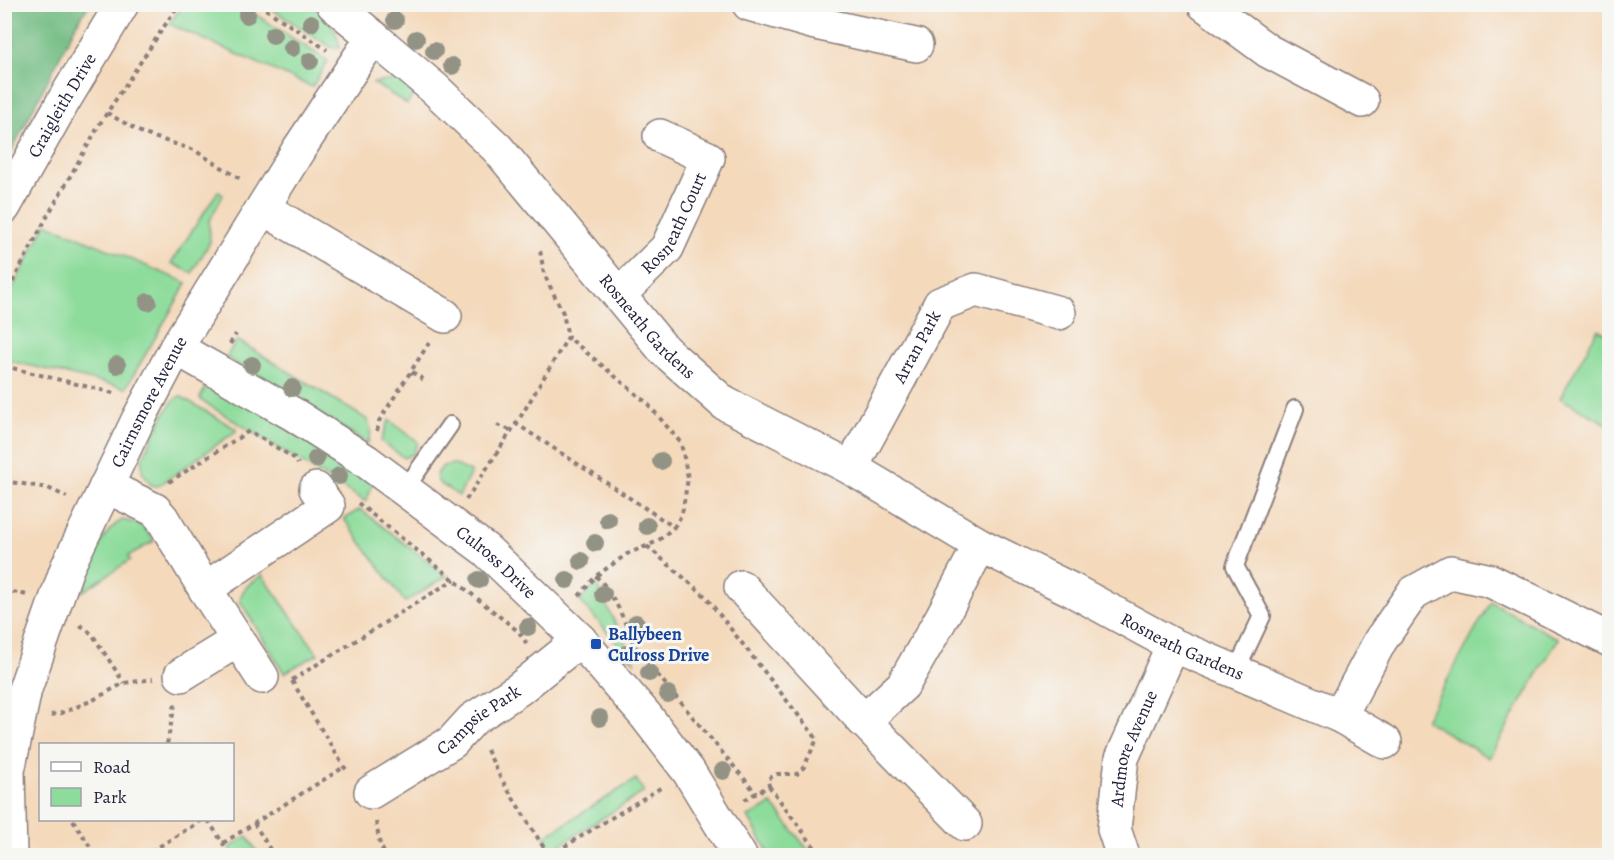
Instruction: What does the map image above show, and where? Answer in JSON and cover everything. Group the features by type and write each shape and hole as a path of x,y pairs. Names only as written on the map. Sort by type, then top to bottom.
{"street":[{"name":"Craigleith Drive","path":"4,207 122,4"},
{"path":"333,4 373,37"},
{"path":"749,4 815,23 916,45"},
{"path":"1204,4 1268,51 1362,100"},
{"name":"Cairnsmore Avenue","path":"10,855 8,771 25,689 67,568 176,348 298,149 373,37"},
{"name":"Rosneath Gardens","path":"373,37 435,89 498,149 664,350 724,403 851,468 980,545 1072,590 1173,645 1340,716 1385,742"},
{"name":"Rosneath Court","path":"619,295 667,248 708,158 660,135"},
{"path":"263,208 445,316"},
{"name":"Arran Park","path":"851,468 940,304 976,290 1059,313"},
{"name":"Culross Drive","path":"176,348 293,414 366,461 486,550 580,640 646,716 689,772 740,855"},
{"path":"106,486 154,510 162,518 237,640 277,678"},
{"path":"205,589 322,497"},
{"path":"864,721 903,685 980,545"},
{"path":"1340,716 1380,641 1413,593 1451,572 1491,581 1610,640"},
{"path":"741,587 864,721 965,824"},
{"path":"182,675 237,640"},
{"name":"Campsie Park","path":"371,792 452,742 472,719 519,689 580,640"},
{"name":"Ardmore Avenue","path":"1123,855 1114,829 1122,758 1173,645"}],"lane":[{"path":"1236,671 1262,616 1235,566 1294,409"},
{"path":"405,489 450,425"}],"path":[{"path":"4,298 48,215 107,113 179,4"},
{"path":"258,4 336,56"},
{"path":"107,113 144,134 194,150 242,180 248,172"},
{"path":"477,484 567,337 563,313 544,274 539,243"},
{"path":"379,421 412,372 445,316"},
{"path":"567,337 647,402 681,443 687,478 682,514 674,527 658,542 627,554 596,576 577,598"},
{"path":"4,366 105,392"},
{"path":"412,372 424,380"},
{"path":"515,423 674,527"},
{"path":"497,425 510,430"},
{"path":"154,510 160,488 249,431 294,458 322,497 358,503 455,579 519,632 543,670"},
{"path":"4,482 48,488"},
{"path":"647,546 705,596 817,739 804,767 797,774 777,774 768,779 769,786 821,855"},
{"path":"596,576 607,588 619,609 637,650 756,793"},
{"path":"386,855 380,845 371,792 344,767 277,678 455,579"},
{"path":"18,721 62,713 93,700 124,682 92,634 53,605"},
{"path":"167,743 182,675"},
{"path":"472,719 500,777 549,855 643,797 689,772"},
{"path":"223,843 344,767"},
{"path":"734,806 769,786"},
{"path":"74,821 96,855"},
{"path":"144,855 199,821"},
{"path":"209,821 231,855"},
{"path":"254,823 274,855"}],"green space":[{"path":"5,4 89,5 77,23 5,164"},
{"path":"183,5 241,5 328,61 312,87 169,24"},
{"path":"265,5 305,6 323,13 336,32 340,48 332,48"},
{"path":"399,79 416,91 407,104 373,83"},
{"path":"218,191 223,195 209,222 210,242 192,273 171,263"},
{"path":"46,223 187,283 126,388 5,360 5,304"},
{"path":"1598,329 1609,336 1609,425 1560,398"},
{"path":"237,340 368,420 371,432 368,443 272,387 226,357"},
{"path":"207,385 223,388 374,481 366,502 202,401 200,398"},
{"path":"180,396 236,431 158,486 151,485 142,471 142,459 163,416 173,401"},
{"path":"389,420 417,441 413,454 404,458 381,441"},
{"path":"454,464 471,472 459,496 439,483 436,475 443,466"},
{"path":"360,509 447,576 405,602 344,519"},
{"path":"123,520 142,525 154,541 128,556 130,560 82,592 101,542 114,525"},
{"path":"262,575 318,654 284,673 240,601 245,589"},
{"path":"596,584 635,663 580,601"},
{"path":"1491,602 1558,639 1489,758 1425,720"},
{"path":"636,779 644,792 552,850 544,837"},
{"path":"772,804 812,855 770,855 748,817"},
{"path":"247,836 259,855 234,855 229,848"}],"place":[{"name":"Ballybeen Culross Drive","path":"596,644"}]}
